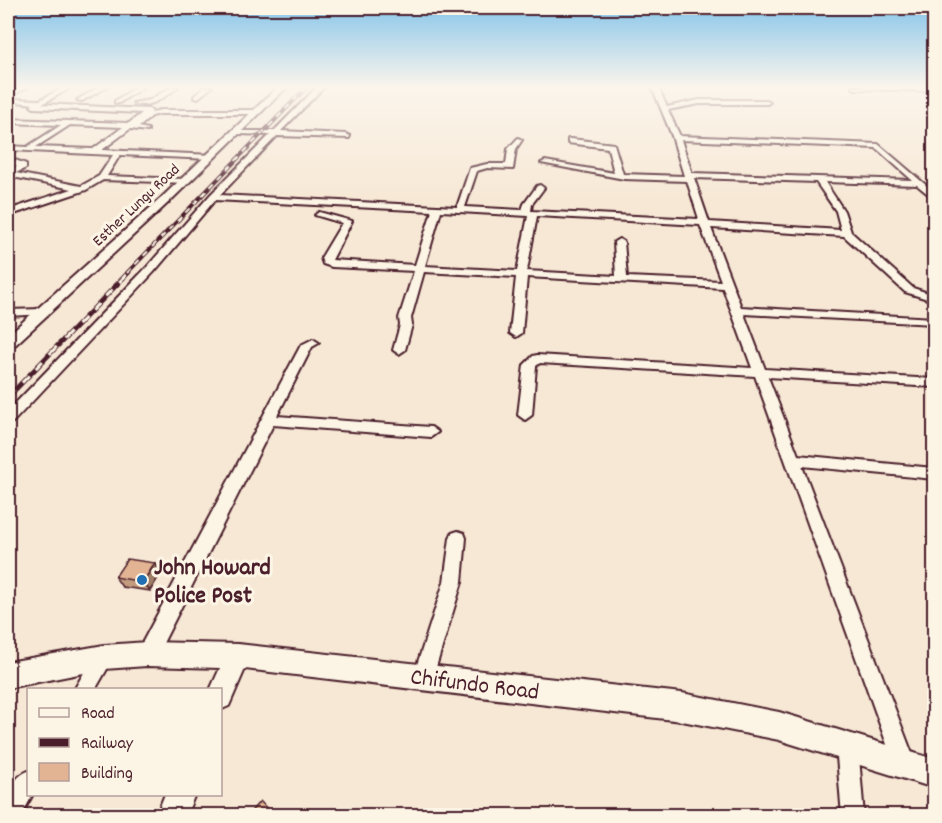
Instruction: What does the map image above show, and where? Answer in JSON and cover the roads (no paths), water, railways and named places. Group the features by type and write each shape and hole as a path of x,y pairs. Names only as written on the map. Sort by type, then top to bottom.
{"street":[{"path":"28,149 65,125"},
{"path":"94,152 130,125"},
{"path":"137,125 133,128 146,130"},
{"name":"Esther Lungu Road","path":"8,343 245,125"},
{"path":"8,420 150,270 213,197 283,125"},
{"path":"672,125 704,223 906,766"},
{"path":"238,132 346,136"},
{"path":"677,138 878,146 934,196"},
{"path":"460,210 473,170 487,166 510,167 512,149 518,140"},
{"path":"571,141 611,146 619,176"},
{"path":"8,148 211,157"},
{"path":"8,213 83,188 102,178 118,153"},
{"path":"8,163 15,162 23,166 9,174 83,188"},
{"path":"545,163 619,176 920,183"},
{"path":"102,178 185,181"},
{"path":"819,180 840,211 847,234 909,290 934,298"},
{"path":"516,333 531,198 540,188"},
{"path":"213,197 704,223 847,234"},
{"path":"399,350 406,325 405,318 437,208"},
{"path":"319,215 347,221 326,258 327,262 727,285"},
{"path":"619,242 622,280"},
{"path":"736,310 934,321"},
{"path":"8,313 42,312"},
{"path":"147,654 307,345 313,343"},
{"path":"525,415 530,365 537,359 934,383"},
{"path":"269,420 431,432"},
{"path":"791,460 934,472"},
{"path":"423,677 453,582 458,538"},
{"name":"Chifundo Road","path":"8,675 104,657 147,654 238,656 682,707 779,726 847,745 934,774"},
{"path":"222,693 238,656"},
{"path":"85,688 104,657"},
{"path":"847,745 853,816"},
{"path":"8,816 27,784"},
{"path":"171,816 180,796"}],"railway":[{"path":"127,273 270,125"},
{"path":"8,397 129,272"}],"place":[{"name":"John Howard Police Post","path":"142,580"}]}
